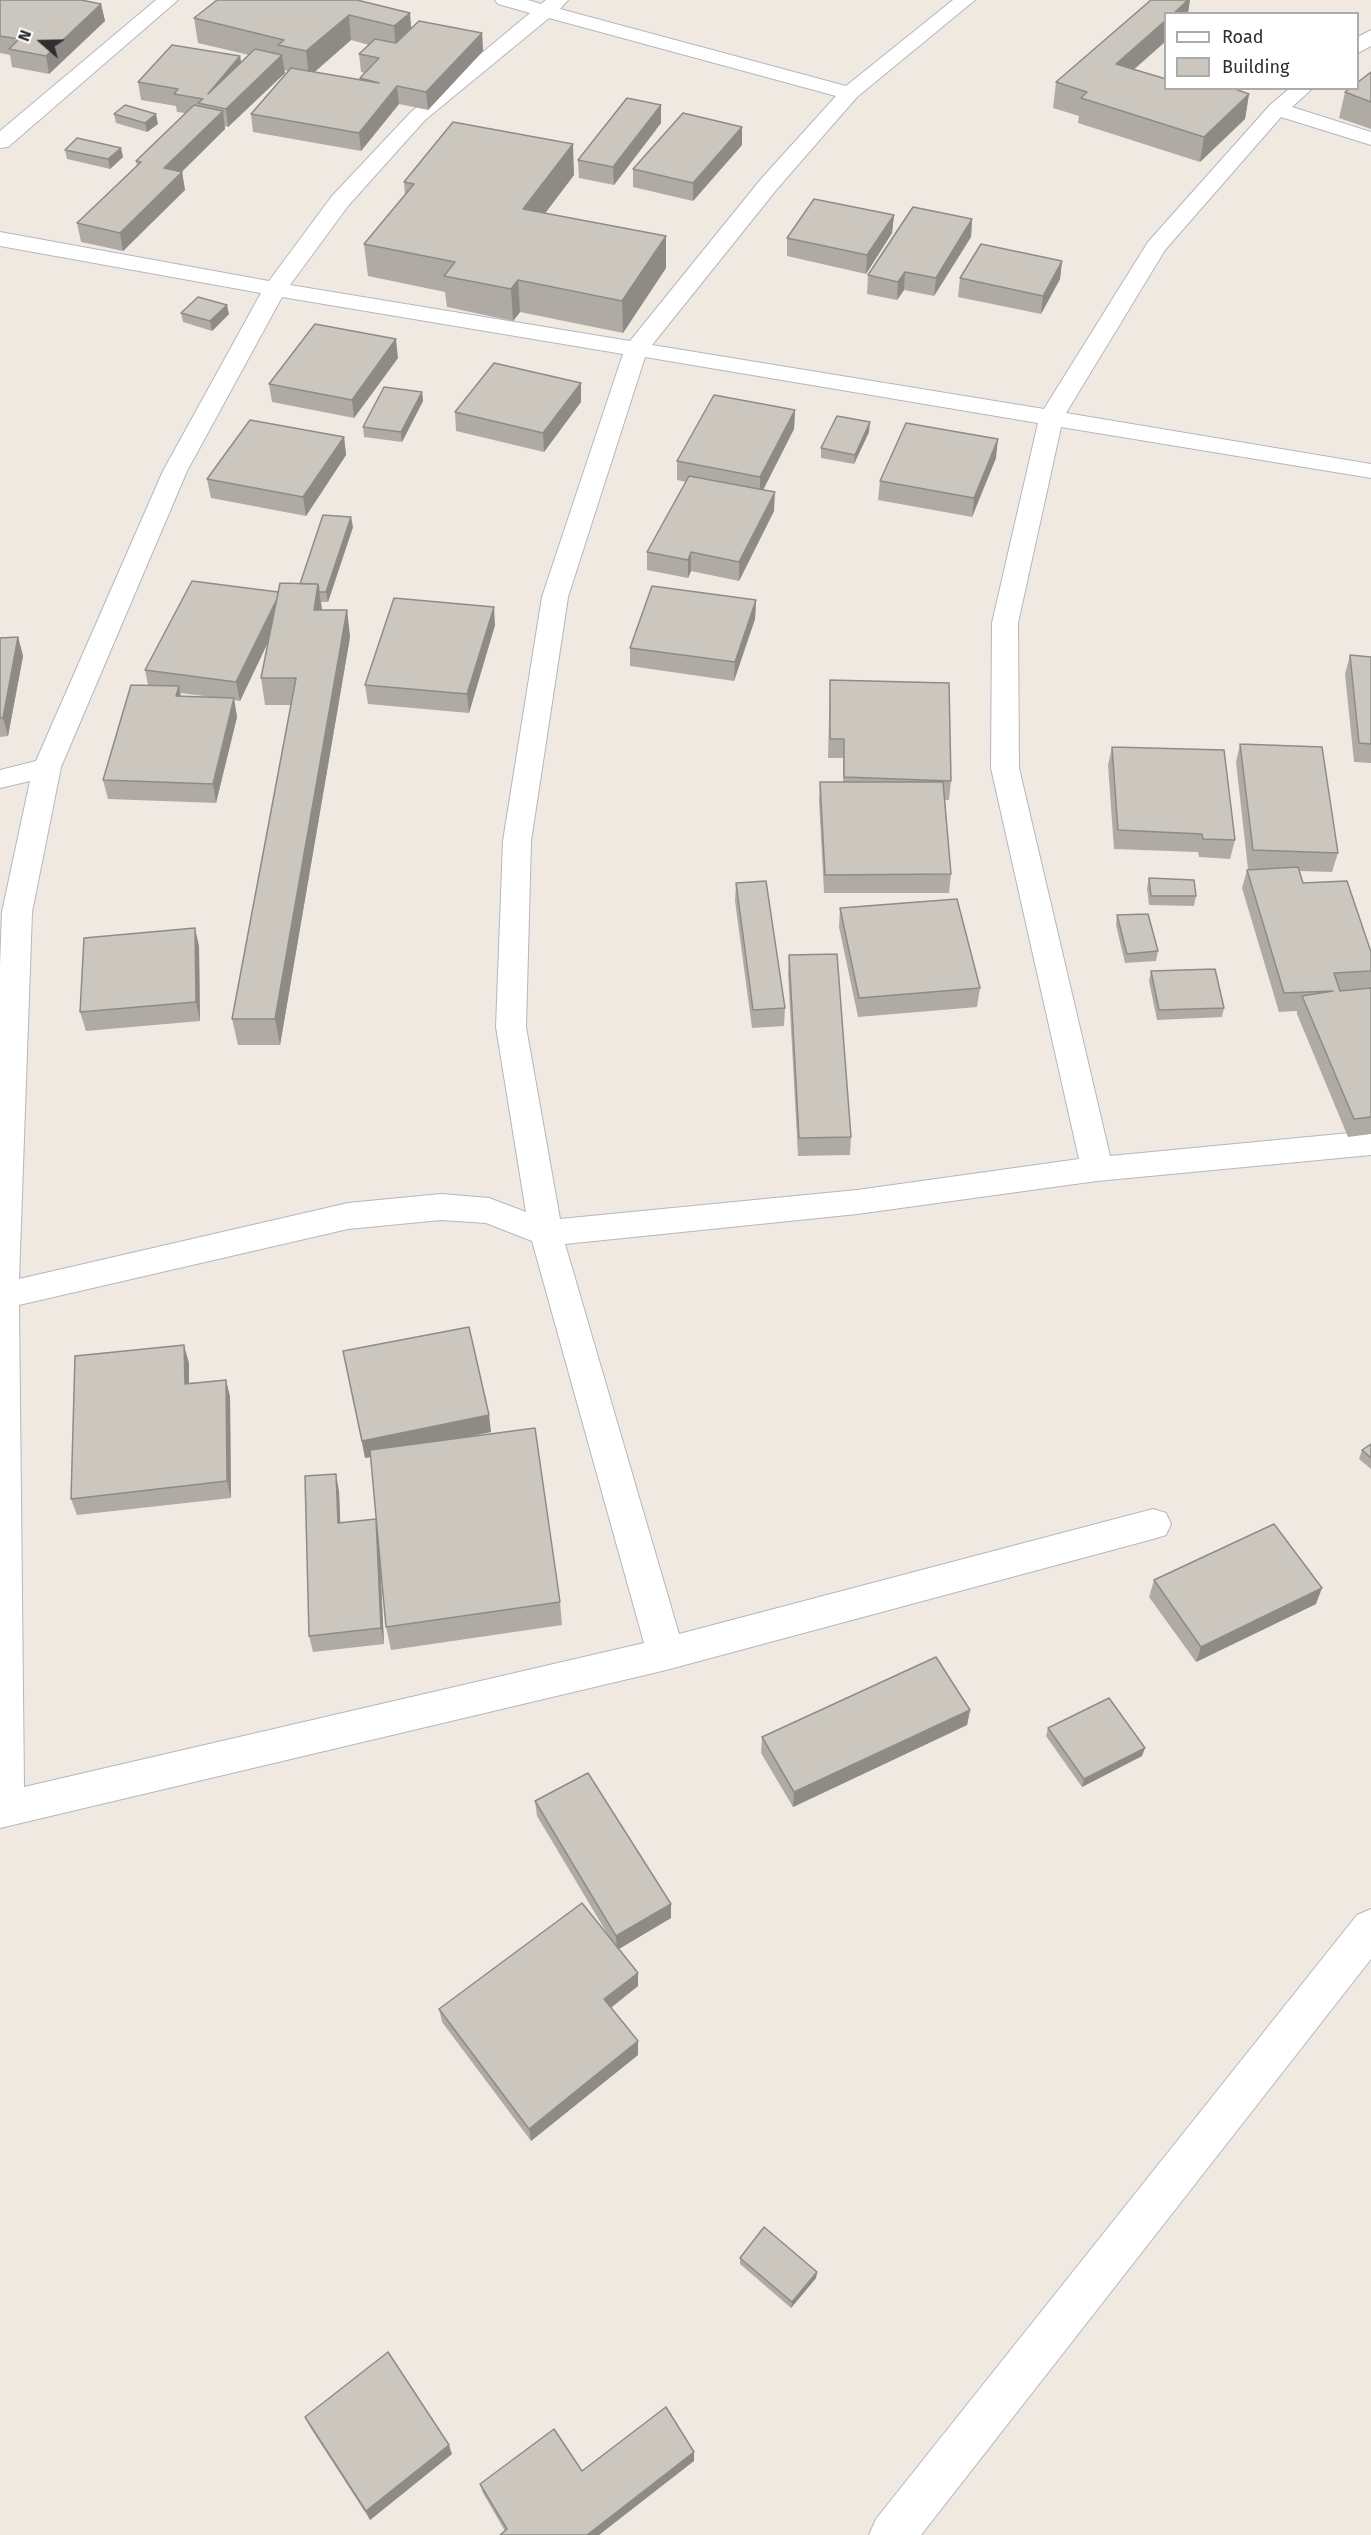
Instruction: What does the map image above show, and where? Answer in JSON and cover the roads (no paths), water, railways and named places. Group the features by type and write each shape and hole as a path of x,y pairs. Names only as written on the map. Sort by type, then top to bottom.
{"street":[{"path":"0,142 168,0"},
{"path":"505,0 550,6 850,93"},
{"path":"666,1654 546,1233 511,1027 517,841 555,597 636,349 769,184 850,93 965,0"},
{"path":"550,6 418,116 340,201 275,289 175,471 47,767 17,912 2,1296 2,1810 666,1654 1153,1524"},
{"path":"1359,46 1371,36"},
{"path":"1097,1169 1005,768 1005,623 1051,417 1156,247 1277,109 1301,90"},
{"path":"1277,109 1371,139"},
{"path":"0,239 275,289 1371,471"},
{"path":"0,779 47,767"},
{"path":"2,1296 348,1216 441,1207 489,1211 546,1233 857,1202 1097,1169 1371,1143"},
{"path":"892,2535 1371,1928"}]}
